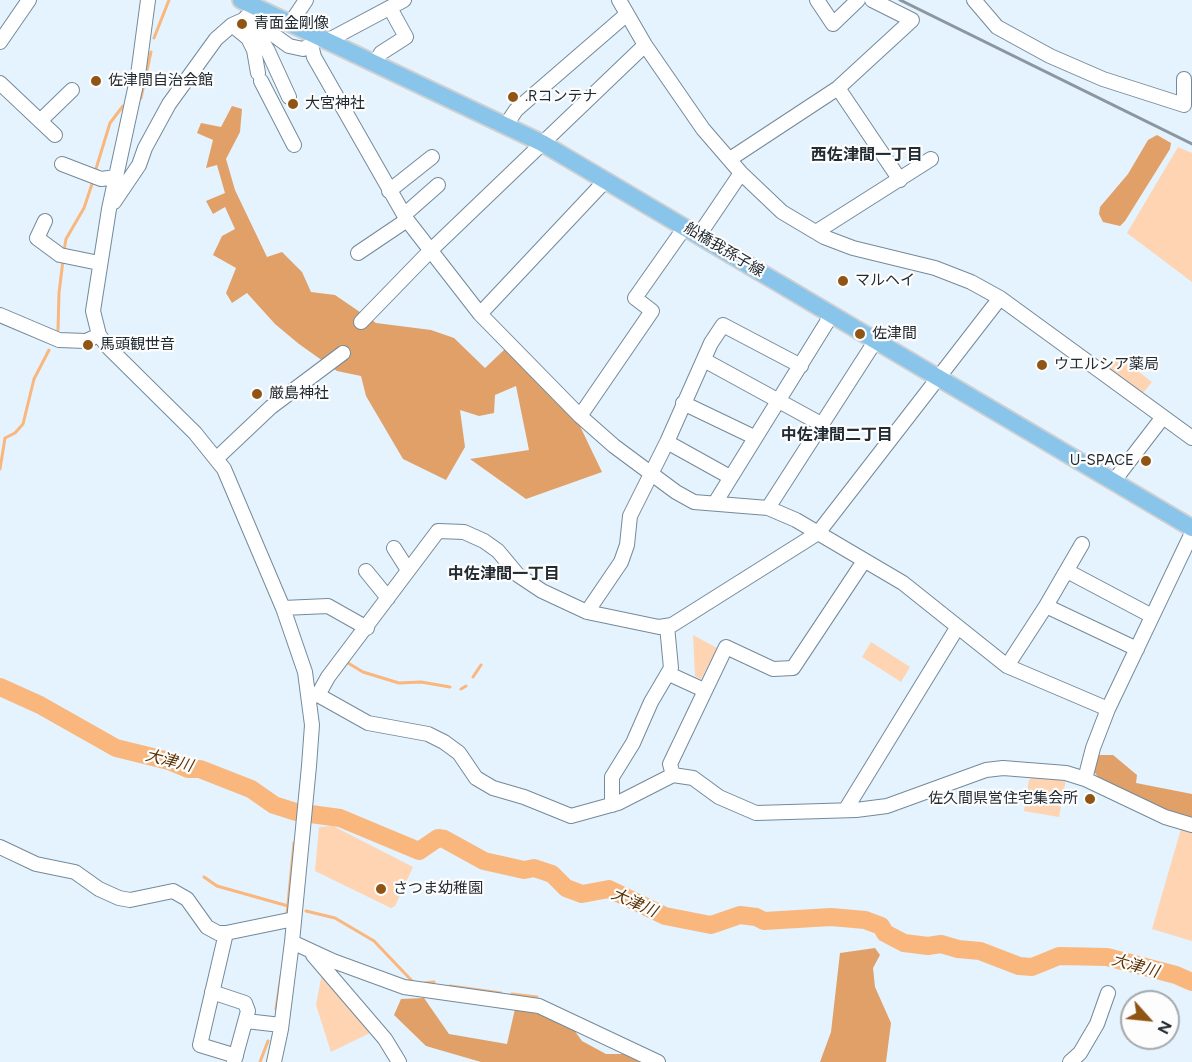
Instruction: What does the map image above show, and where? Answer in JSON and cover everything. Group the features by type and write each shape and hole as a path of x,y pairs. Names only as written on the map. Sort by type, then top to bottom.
{"main road":[{"name":"船橋我孫子線","path":"241,0 290,24 318,41 374,64 542,143 1192,528"}],"street":[{"path":"0,42 29,0"},
{"path":"148,0 140,66 109,209 93,302 99,335 217,458 243,510 284,608 314,696 304,831 281,1025 274,1062"},
{"path":"290,24 306,0"},
{"path":"109,209 139,165 145,148 169,104 216,39 232,25 246,17 265,22 271,33 289,46 303,49 404,0"},
{"path":"619,0 645,45 703,129 741,173 782,212 816,232 853,248 958,276 1000,298 1192,438"},
{"path":"817,0 833,24 858,0"},
{"path":"730,159 838,88 912,20 872,0"},
{"path":"974,0 998,27 1050,56 1103,80 1184,105 1184,79"},
{"path":"374,64 381,54 406,37 390,8"},
{"path":"506,125 516,110 627,14"},
{"path":"246,17 267,49 289,97"},
{"path":"232,25 248,38 254,50 259,77 294,145"},
{"path":"318,41 319,67 405,217 480,314 580,416 614,446 676,492 694,502 768,507 818,533 903,583 1007,666 1108,709"},
{"path":"361,322 430,250 645,45"},
{"path":"0,84 55,135"},
{"path":"838,88 900,180"},
{"path":"40,121 72,90"},
{"path":"389,191 432,157"},
{"path":"816,232 931,159"},
{"path":"62,164 94,177 116,177"},
{"path":"580,416 652,311 636,298 741,173"},
{"path":"480,314 606,180"},
{"path":"358,254 405,217 438,185"},
{"path":"45,221 37,238 64,256 99,262"},
{"path":"314,696 367,628 436,526 464,532 484,541 498,551 518,575 542,591 587,612 659,627 666,626 706,604 818,533 940,379 1000,298"},
{"path":"715,503 832,314"},
{"path":"0,315 54,339 86,341 99,335"},
{"path":"587,612 621,562 627,545 630,516 667,442 683,403 723,325 801,366"},
{"path":"768,507 876,340"},
{"path":"217,458 270,406 343,352"},
{"path":"704,360 780,399 821,424"},
{"path":"683,403 754,437"},
{"path":"1113,482 1162,417"},
{"path":"667,442 730,477"},
{"path":"1085,779 1093,748 1108,709 1192,533"},
{"path":"1007,666 1046,606 1082,544"},
{"path":"394,548 408,570"},
{"path":"673,775 670,764 726,647 773,669 793,668 864,561"},
{"path":"366,571 388,598"},
{"path":"1066,571 1152,616"},
{"path":"284,608 328,606 367,628"},
{"path":"1046,606 1137,649"},
{"path":"612,805 612,777 633,743 651,702 672,668 666,626"},
{"path":"846,809 957,628"},
{"path":"669,674 704,690"},
{"path":"314,696 368,723 428,734 459,753 476,778 484,783 562,815 571,816 612,805 673,775 693,778 719,797 756,813 887,806 986,770 1037,770 1066,773 1085,779 1165,817 1192,825"},
{"path":"0,847 36,864 75,872 99,889 119,898 130,900 173,891 187,899 207,927 226,933 294,919"},
{"path":"212,992 245,1003 248,1011 235,1059 200,1045 212,992 226,933"},
{"path":"291,942 333,961 404,987 539,1006 658,1062"},
{"path":"308,948 385,1039 399,1062"},
{"path":"1070,1062 1080,1053 1097,1024 1108,993"},
{"path":"246,1021 281,1025"}],"shaded area":[{"path":"232,106 242,109 240,132 226,159 235,190 267,257 282,252 302,272 311,292 335,295 376,323 431,330 454,338 485,368 505,349 578,422 602,472 526,499 470,459 529,450 516,386 495,395 494,413 479,416 460,410 465,447 446,480 403,459 366,396 361,376 337,371 299,344 275,324 247,293 232,303 226,293 236,268 213,255 222,236 235,229 225,207 213,214 206,201 225,193 217,165 206,168 213,140 197,133 201,123 221,127"},
{"path":"1157,135 1171,143 1170,149 1125,221 1120,226 1103,222 1099,214 1100,207 1128,174 1148,140"},
{"path":"1178,147 1192,153 1192,282 1127,233"},
{"path":"1118,356 1152,382 1142,394 1108,369"},
{"path":"693,635 717,648 701,679 695,676"},
{"path":"871,642 910,667 901,682 862,657"},
{"path":"1098,755 1113,755 1137,775 1136,783 1192,794 1192,817 1171,814 1157,805 1140,804 1133,796 1098,777 1092,769"},
{"path":"1033,777 1066,779 1059,817 1024,811 1029,780"},
{"path":"333,826 413,867 395,906 391,908 315,871 319,827"},
{"path":"1181,829 1192,832 1192,941 1152,929"},
{"path":"875,948 880,955 873,968 875,987 891,1023 886,1062 820,1062 831,1032 840,953"},
{"path":"323,968 376,1030 331,1052 316,1005"},
{"path":"424,998 449,1034 507,1044 515,1009 553,1017 574,1030 582,1041 606,1054 625,1054 643,1062 481,1062 426,1046 394,1015 401,999"}],"waterway":[{"path":"154,38 169,0"},
{"path":"141,98 151,52"},
{"path":"95,172 110,123 123,106"},
{"path":"64,251 66,239 84,208 93,181"},
{"path":"58,330 63,260"},
{"path":"0,469 5,438 15,433 23,424 34,379 49,350"},
{"path":"348,663 363,672 399,683 421,682 450,687"},
{"path":"473,677 481,665"},
{"path":"461,689 466,686"},
{"name":"大津川","path":"0,687 40,705 116,748 169,761 188,769 200,769 251,789 274,805 296,812 340,818 419,851 438,838 444,839 484,861 524,870 534,868 552,874 566,888 582,894 609,889 665,916 711,925 740,915 756,917 764,921 831,917 865,920 881,926 885,933 904,943 928,946 941,944 958,949 980,951 1019,966 1032,967 1059,956 1107,957 1176,975 1192,982"},
{"path":"287,914 294,843"},
{"path":"204,877 217,886 288,906"},
{"path":"306,911 335,918 374,941 414,983"},
{"path":"276,1009 281,976"},
{"path":"424,983 434,982"},
{"path":"450,986 501,993"},
{"path":"512,994 537,997"},
{"path":"260,1062 268,1041"}],"railway":[{"path":"900,0 1192,144"}],"place":[{"name":"青面金剛像","path":"242,24"},
{"name":"佐津間自治会館","path":"96,81"},
{"name":".Rコンテナ","path":"513,97"},
{"name":"大宮神社","path":"293,104"},
{"name":"マルヘイ","path":"843,281"},
{"name":"佐津間","path":"860,334"},
{"name":"馬頭観世音","path":"88,345"},
{"name":"ウエルシア薬局","path":"1042,365"},
{"name":"厳島神社","path":"257,394"},
{"name":"U-SPACE","path":"1146,461"},
{"name":"佐久間県営住宅集会所","path":"1090,799"},
{"name":"さつま幼稚園","path":"381,889"}],"district":[{"name":"西佐津間一丁目","path":"867,155"},
{"name":"中佐津間二丁目","path":"837,435"},
{"name":"中佐津間一丁目","path":"504,574"}]}
